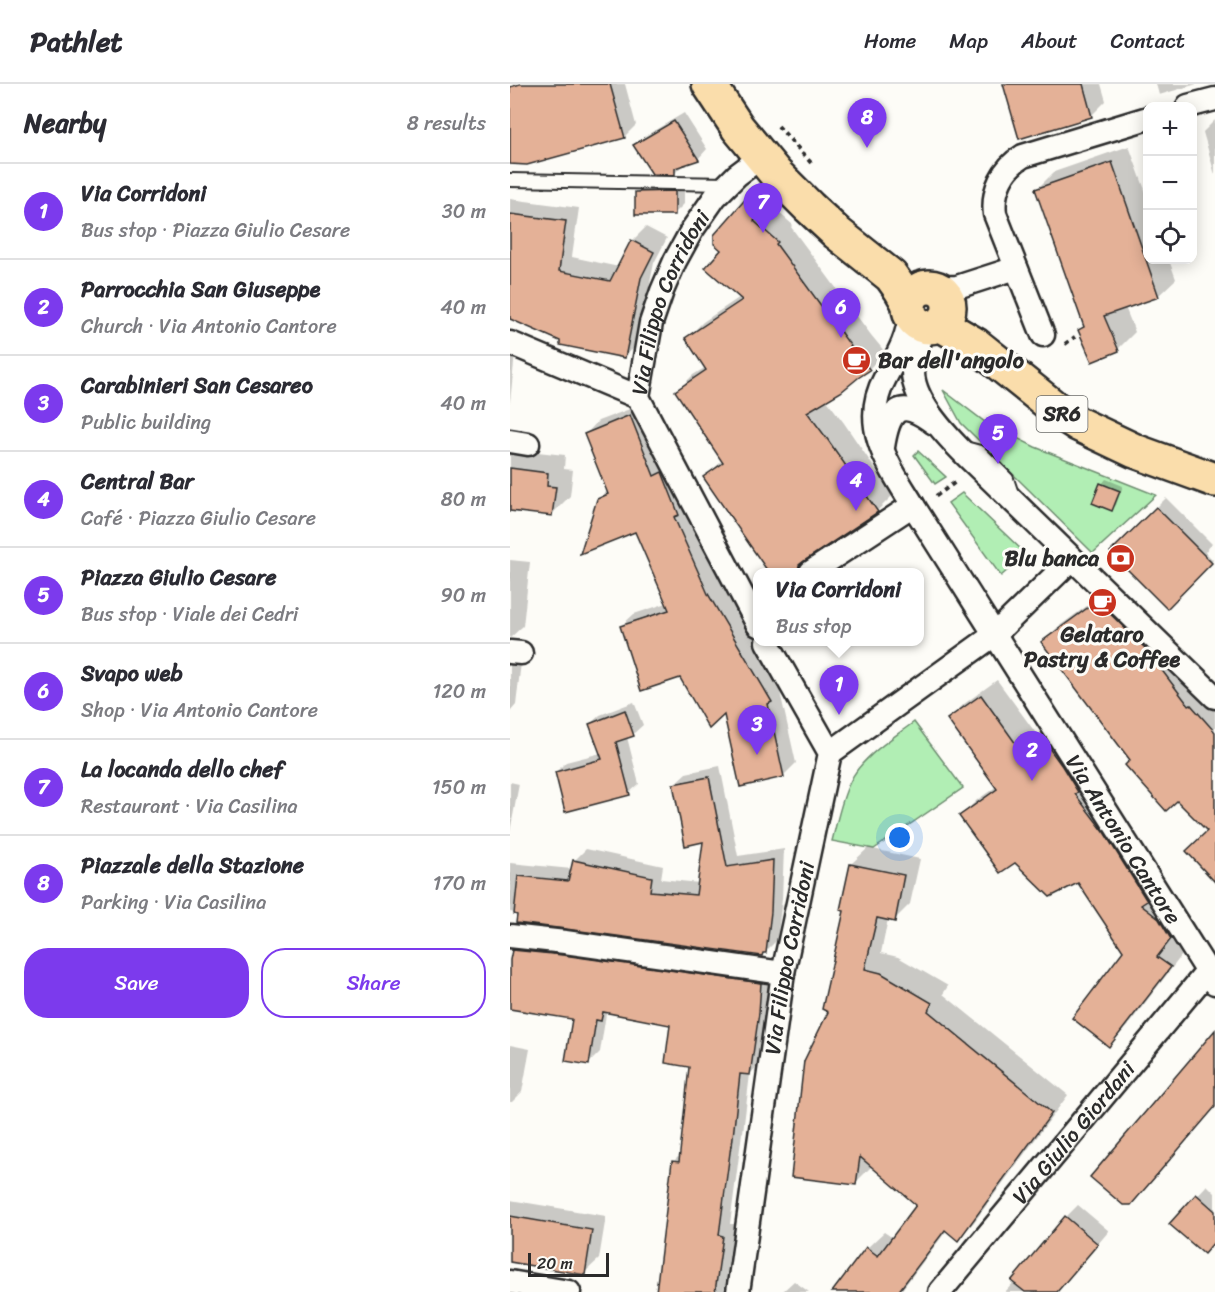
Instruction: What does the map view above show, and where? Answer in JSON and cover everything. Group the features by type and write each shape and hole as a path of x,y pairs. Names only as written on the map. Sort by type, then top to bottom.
{"main road":[{"path":"709,84 760,157 809,207 837,233 891,276 933,305"},
{"name":"SR6","path":"933,305 976,345 1055,409 1078,424 1135,451 1215,480"}],"street":[{"path":"1197,104 1215,99"},
{"path":"1043,335 994,208 996,191 1003,173 1015,161 1030,154 1143,120"},
{"name":"Via Filippo Corridoni","path":"753,609 638,397 651,323 668,275 704,212 727,184 760,157"},
{"path":"883,452 876,427 878,394 906,338 933,305 1016,268"},
{"path":"933,305 913,370 914,381 925,406 954,443"},
{"path":"510,343 638,397"},
{"path":"883,452 891,417 896,411 910,409 923,415 1215,697"},
{"name":"Via Antonio Cantore","path":"883,452 914,508 1211,977"},
{"path":"820,568 914,508"},
{"path":"769,646 830,753 994,635 1072,559"},
{"name":"Via Filippo Corridoni","path":"738,1292 783,973 830,753"},
{"path":"510,936 783,973"},
{"name":"Via Giulio Giordani","path":"940,1292 1211,977"},
{"path":"510,1282 569,1292"}],"lane":[{"path":"510,180 727,184"},
{"path":"954,443 980,452 1007,479 1018,506"}],"path":[{"path":"771,118 817,169"},
{"path":"914,508 977,466"}],"green space":[{"path":"943,390 985,422 1035,447 1156,495 1093,553 961,423"},
{"path":"918,451 946,477 935,484 914,455"},
{"path":"962,493 1026,554 1001,576 948,503"},
{"path":"914,722 963,788 874,849 832,841 844,796 855,773 878,749"}],"building":[{"path":"520,84 610,84 625,138 527,165 510,164 510,87"},
{"path":"1003,84 1083,84 1092,117 1019,139"},
{"path":"674,121 699,160 675,168 675,175 652,174 633,145"},
{"path":"1112,162 1143,251 1143,264 1148,264 1159,297 1104,316 1119,351 1092,362 1078,330 1084,327 1035,189"},
{"path":"675,191 675,215 635,215 635,192"},
{"path":"749,195 765,210 754,221 778,242 776,244 870,370 841,392 807,412 878,512 804,561 799,568 766,568 703,477 723,463 675,391 706,370 685,338 742,300 705,268 721,250 714,244 714,235"},
{"path":"510,214 566,221 559,271 610,281 631,240 654,252 641,278 625,358 560,345 560,341 510,319"},
{"path":"630,415 654,476 662,472 679,515 674,517 708,594 772,702 768,704 784,777 740,787 724,715 709,729 680,678 641,691 620,626 669,610 635,532 580,554 597,499 608,494 584,434"},
{"path":"510,468 548,473 547,486 556,487 552,516 510,511"},
{"path":"1100,483 1120,491 1112,511 1092,503"},
{"path":"1156,507 1212,563 1167,609 1110,552"},
{"path":"1097,601 1145,648 1189,706 1191,705 1215,732 1215,882 1186,851 1207,831 1177,801 1166,811 1125,765 1130,760 1041,642"},
{"path":"981,695 1021,751 1041,737 1078,792 1075,794 1104,832 1147,901 1141,905 1159,919 1171,939 1157,957 1171,967 1109,1047 1072,1018 1123,951 1078,883 1050,897 1015,863 1000,873 959,816 997,789 947,719"},
{"path":"625,710 634,736 616,742 630,795 565,812 555,772 602,759 589,724"},
{"path":"709,777 727,867 773,860 771,912 766,953 762,956 516,923 517,915 514,914 518,876 568,881 573,860 652,877 650,891 696,895 703,842 685,846 673,784"},
{"path":"850,864 904,875 895,922 877,918 865,969 881,973 932,1003 928,1011 1052,1113 958,1241 945,1230 898,1292 832,1292 866,1247 878,1256 916,1205 860,1157 856,1185 791,1177 804,1061 828,1012 822,1009 844,911 840,910"},
{"path":"512,950 761,983 750,1075 740,1074 719,1235 723,1236 715,1292 656,1292 672,1161 679,1162 689,1067 665,1063 670,1025 603,1012 601,1021 596,1020 589,1065 565,1061 572,1019 510,1009"},
{"path":"1215,1030 1215,1107 1131,1205 1123,1205 1090,1177"},
{"path":"1196,1194 1215,1211 1215,1241 1204,1254 1169,1224"},
{"path":"510,1216 592,1230 585,1275 510,1262"},
{"path":"1065,1216 1098,1244 1057,1292 1025,1292 1011,1281"}],"place":[{"name":"Piazzale della Stazione","path":"867,148"},
{"name":"La locanda dello chef","path":"763,233"},
{"name":"Svapo web","path":"841,338"},
{"name":"Bar dell'angolo","path":"857,360"},
{"name":"Piazza Giulio Cesare","path":"998,464"},
{"name":"Central Bar","path":"856,511"},
{"name":"Blu banca","path":"1120,558"},
{"name":"Gelataro Pastry & Coffee","path":"1102,602"},
{"name":"Via Corridoni","path":"839,715"},
{"name":"Carabinieri San Cesareo","path":"757,755"},
{"name":"Parrocchia San Giuseppe","path":"1032,781"}]}
